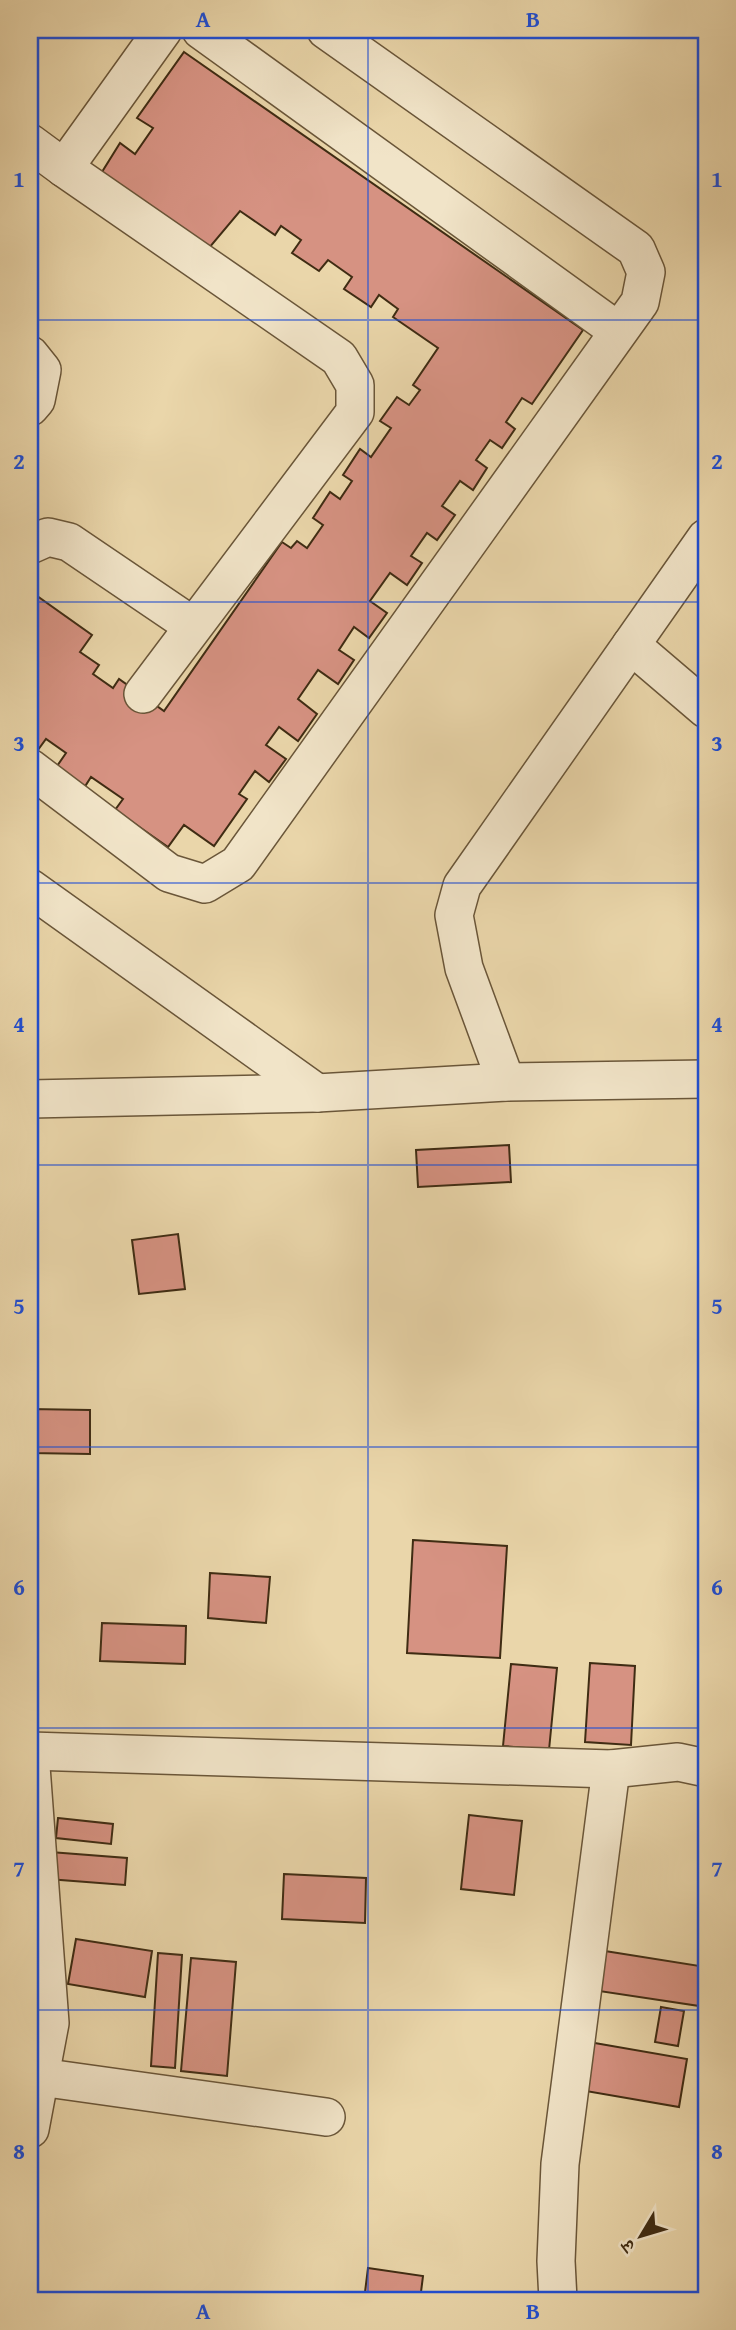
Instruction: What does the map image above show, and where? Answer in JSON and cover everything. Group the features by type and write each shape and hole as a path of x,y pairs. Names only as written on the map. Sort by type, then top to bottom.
{"street":[{"path":"64,168 163,30"},
{"path":"201,30 618,331"},
{"path":"30,768 169,873 205,884 238,864 640,302 646,272 636,249 326,30"},
{"path":"30,143 339,358 355,385 355,412 143,694"},
{"path":"30,355 42,370 36,400 30,407"},
{"path":"30,545 48,537 69,542 193,626"},
{"path":"506,1082 464,968 454,915 462,886 706,538"},
{"path":"631,645 706,709"},
{"path":"30,888 317,1093"},
{"path":"30,1099 317,1093 506,1082 706,1079"},
{"path":"30,2129 50,2023 30,1752 611,1769 678,1762 706,1768"},
{"path":"558,2300 556,2261 559,2164 611,1769"},
{"path":"40,2077 326,2117"}],"building":[{"path":"184,52 583,330 532,404 522,398 506,422 515,429 502,448 490,440 476,460 487,468 473,490 460,481 442,506 455,515 437,540 427,533 411,556 422,563 407,585 390,573 370,601 387,613 369,638 354,627 339,650 354,660 338,684 318,670 298,699 317,714 298,741 279,727 266,745 286,759 269,782 255,771 239,794 247,799 214,846 184,825 168,847 115,810 123,799 91,777 84,788 55,769 66,753 46,739 35,754 30,751 30,591 92,635 80,652 99,665 93,674 113,688 119,679 164,711 282,542 291,548 297,541 307,548 323,525 313,518 330,492 340,499 352,481 343,475 360,449 371,457 391,428 380,421 397,397 409,405 420,390 413,385 438,348 393,317 398,309 379,295 371,307 344,289 352,277 328,260 319,271 292,253 301,240 281,226 275,235 240,211 204,254 97,180 120,143 135,154 153,128 137,118"},
{"path":"509,1145 511,1182 418,1187 416,1150"},
{"path":"178,1234 185,1289 139,1294 132,1240"},
{"path":"30,1409 90,1410 90,1454 30,1453"},
{"path":"413,1540 507,1546 500,1658 407,1653"},
{"path":"210,1573 270,1577 266,1623 208,1618"},
{"path":"102,1623 186,1626 185,1664 100,1661"},
{"path":"590,1663 635,1666 631,1745 585,1742"},
{"path":"511,1664 557,1668 549,1750 503,1746"},
{"path":"469,1815 522,1821 514,1895 461,1889"},
{"path":"58,1818 113,1824 111,1844 56,1838"},
{"path":"50,1852 127,1858 125,1885 48,1879"},
{"path":"284,1874 366,1878 365,1923 282,1919"},
{"path":"76,1939 152,1951 145,1997 68,1984"},
{"path":"605,1951 706,1967 706,2007 599,1991"},
{"path":"158,1953 182,1955 175,2068 151,2066"},
{"path":"191,1958 236,1962 227,2076 181,2071"},
{"path":"661,2007 684,2011 678,2046 655,2042"},
{"path":"589,2042 687,2059 679,2107 580,2090"},
{"path":"368,2268 423,2276 420,2300 364,2300"}]}
